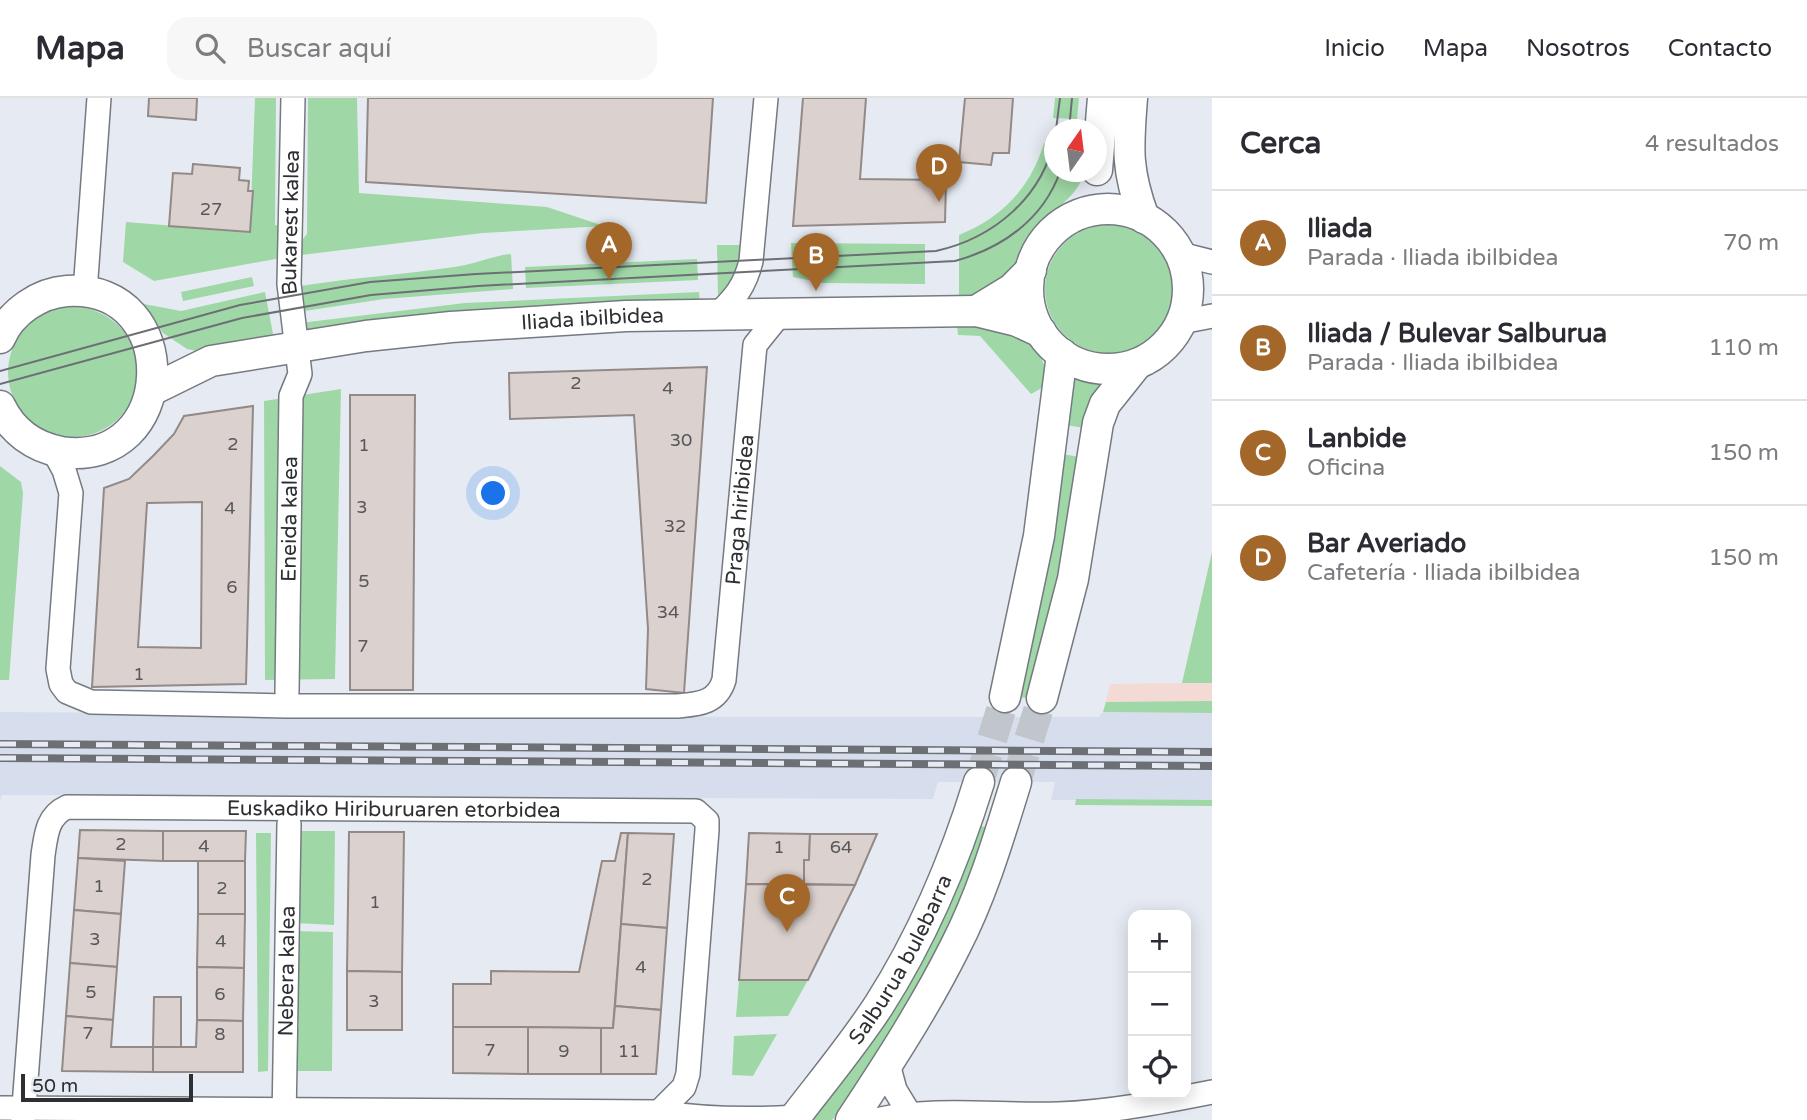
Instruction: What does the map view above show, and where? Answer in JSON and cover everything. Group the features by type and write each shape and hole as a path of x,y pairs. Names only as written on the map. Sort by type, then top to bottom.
{"main road":[{"path":"1101,119 1103,98"},
{"path":"1132,98 1129,168 1132,186 1144,218"},
{"path":"1084,213 1093,182"},
{"path":"976,311 1012,289 1031,270 1045,241 1069,220 1084,213 1115,209 1144,218 1171,239 1180,254 1188,281 1187,302 1181,322 1163,347 1137,364 1105,404 1098,423 1073,579 1042,698"},
{"path":"1031,270 1030,302 1041,332 1062,354 1079,363 1098,368 1137,364"},
{"path":"0,338 15,316 29,304 65,291 85,292"},
{"name":"Iliada ibilbidea","path":"85,292 118,304 152,340 177,353 211,361"},
{"name":"Iliada ibilbidea","path":"152,390 211,361 366,336 531,321 976,311 1017,321 1041,332"},
{"path":"5,420 32,442 53,450 86,452 116,441 139,419 152,390 154,365 144,331"},
{"path":"1005,697 1039,536 1062,354"},
{"name":"Salburua bulebarra","path":"794,1118 846,1052 905,960 950,867 979,782"},
{"name":"Salburua bulebarra","path":"851,1120 888,1064 956,945 977,897 1016,782"}],"street":[{"path":"85,292 99,98"},
{"name":"Bukarest kalea","path":"293,98 289,284 296,346"},
{"path":"717,315 737,296 746,282 751,261 766,98"},
{"path":"1180,254 1212,262"},
{"name":"Praga hiribidea","path":"53,450 64,470 71,492 58,648 61,684 67,692 91,702 287,706 678,706 701,703 713,698 721,690 724,680 755,345 780,314"},
{"path":"1181,322 1212,316"},
{"name":"Eneida kalea","path":"287,692 291,396 300,374 296,346"},
{"name":"Euskadiko Hiriburuaren etorbidea","path":"23,1114 43,855 47,829 53,816 67,807 685,809 703,814 707,830 688,1074 684,1087 659,1112"},
{"name":"Nebera kalea","path":"284,1115 289,824"},
{"path":"888,1064 895,1090 909,1113"},
{"path":"877,1120 909,1113 976,1115 1098,1112 1212,1092"},
{"path":"0,1108 23,1114 659,1112 698,1118 794,1118"}],"shaded area":[{"path":"1212,552 1212,713 1103,712 1110,684 1183,683"},
{"path":"0,712 781,717 1099,717 1103,712 1212,713 1212,800 1051,800 1055,782 938,782 933,799 2,795 0,801"}],"green space":[{"path":"255,98 276,98 275,225 281,226 281,258 154,281 123,262 126,222 250,232"},
{"path":"308,98 357,98 359,193 547,207 604,226 483,233 301,255 302,240 307,234"},
{"path":"1055,98 1079,98 1077,119 1053,118"},
{"path":"1044,143 1044,182 1080,182 1071,196 1036,230 1006,277 992,287 959,301 959,235 989,220 1013,199 1023,187"},
{"path":"1109,225 1134,229 1155,243 1169,264 1173,289 1169,314 1155,335 1134,349 1109,353 1084,349 1063,335 1049,314 1045,289 1049,264 1063,243 1084,229"},
{"path":"791,243 925,244 925,284 824,283 793,277"},
{"path":"717,245 745,245 740,278 718,298"},
{"path":"511,254 513,289 384,299 298,312 294,287 461,266"},
{"path":"697,259 698,280 526,288 525,267"},
{"path":"252,277 254,286 183,301 181,292"},
{"path":"265,292 274,339 197,351 187,349 163,333 144,304 181,311"},
{"path":"699,292 700,302 302,335 300,323 465,303"},
{"path":"73,307 98,312 119,326 133,347 138,372 133,397 119,418 98,432 73,437 48,432 27,418 13,397 8,372 13,347 27,326 48,312"},
{"path":"957,324 1005,328 1029,340 1044,365 1049,384 1031,394 980,336 958,335"},
{"path":"1073,377 1100,384 1084,428 1066,425"},
{"path":"341,389 335,679 265,680 264,401"},
{"path":"1062,454 1080,457 1069,535 1030,698 1015,697"},
{"path":"0,466 21,482 23,493 9,680 0,680"},
{"path":"1212,552 1212,683 1182,683"},
{"path":"1212,701 1212,713 1103,712 1106,702"},
{"path":"1076,799 1212,800 1212,806 1075,805"},
{"path":"977,826 990,827 960,904 923,980 880,1052 832,1120 807,1120"},
{"path":"298,831 335,831 334,925 295,923"},
{"path":"256,833 271,833 268,1071 258,1072"},
{"path":"294,931 333,932 332,1071 293,1071 292,1045 299,1027 295,970 300,954"},
{"path":"739,980 808,980 788,1016 736,1017"},
{"path":"777,1034 753,1076 732,1075 734,1036"}],"building":[{"path":"149,98 197,98 196,120 148,116"},
{"path":"368,98 713,98 706,203 366,182"},
{"path":"803,98 866,98 860,179 946,180 945,222 793,226"},
{"path":"965,98 1013,98 1009,153 993,153 991,165 959,162"},
{"path":"193,164 240,168 239,180 249,181 248,191 253,191 250,232 169,226 173,173 192,174"},
{"path":"707,367 684,693 646,689 648,629 634,415 510,419 509,373"},
{"path":"350,395 415,395 413,690 350,690"},
{"path":"253,406 246,684 92,687 104,488 129,479 174,434 184,416","holes":["202,502 201,648 138,647 147,503"]},
{"path":"80,830 163,831 163,861 78,858"},
{"path":"163,831 246,831 245,861 163,861"},
{"path":"349,832 404,832 402,972 347,971"},
{"path":"621,833 628,833 613,1028 453,1027 453,984 491,984 491,971 579,972 602,861 615,861"},
{"path":"628,833 674,834 667,928 621,924"},
{"path":"749,833 810,834 809,860 804,860 804,884 746,884"},
{"path":"810,834 877,834 855,885 804,884 804,860 809,860"},
{"path":"78,858 125,861 121,914 74,910"},
{"path":"198,861 245,861 245,914 198,914"},
{"path":"746,884 855,885 808,980 739,980"},
{"path":"74,910 121,914 117,967 70,963"},
{"path":"198,914 245,914 244,968 197,967"},
{"path":"621,924 667,928 661,1010 615,1006"},
{"path":"70,963 117,967 113,1020 66,1016"},
{"path":"197,967 244,968 243,1021 197,1020"},
{"path":"347,971 402,972 402,1030 347,1030"},
{"path":"154,997 181,997 181,1047 153,1047"},
{"path":"615,1006 661,1010 656,1074 601,1074 601,1028 613,1028"},
{"path":"66,1016 113,1020 111,1047 153,1047 153,1072 62,1071"},
{"path":"197,1020 243,1021 243,1072 153,1072 153,1047 196,1047"},
{"path":"453,1027 528,1027 528,1074 453,1073"},
{"path":"528,1027 601,1028 601,1074 528,1074"}],"tunnel":[{"path":"979,782 1005,697"},
{"path":"1016,782 1042,698"}],"tram line":[{"path":"1057,119 1060,98"},
{"path":"1070,119 1072,98"},
{"path":"0,371 240,305 370,282 476,274 936,251 957,245 996,225 1013,212 1027,196 1044,170"},
{"path":"0,384 242,318 371,295 478,286 955,261 1005,240 1032,217 1056,182"}],"railway":[{"path":"0,744 1212,752"},
{"path":"0,758 1212,766"}],"place":[{"name":"Bar Averiado","path":"939,202"},
{"name":"Iliada","path":"609,280"},
{"name":"Iliada / Bulevar Salburua","path":"816,291"},
{"name":"Lanbide","path":"787,932"}]}
